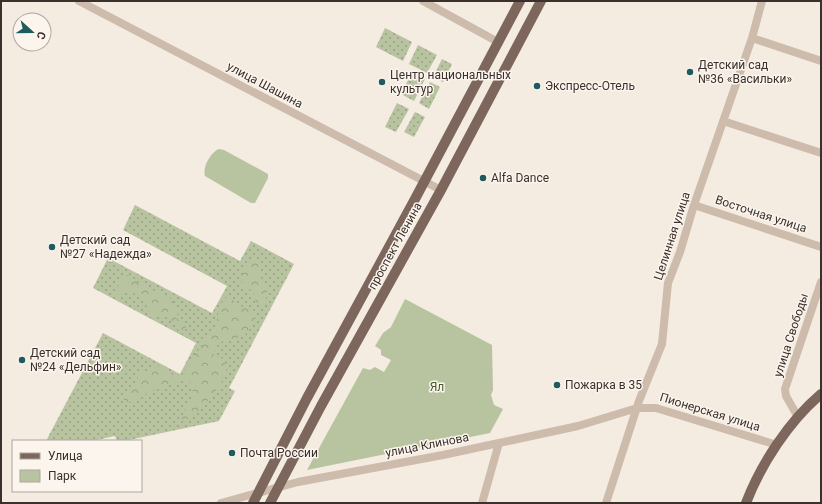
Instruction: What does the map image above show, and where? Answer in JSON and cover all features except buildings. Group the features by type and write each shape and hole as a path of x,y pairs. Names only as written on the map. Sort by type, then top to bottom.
{"main road":[{"name":"проспект Ленина","path":"253,503 307,398 425,181 520,1"},
{"name":"проспект Ленина","path":"270,503 321,406 441,190 541,1"},
{"path":"746,503 763,468 777,445 798,417 821,394"}],"street":[{"name":"улица Шашина","path":"79,1 441,190"},
{"path":"422,1 498,42"},
{"name":"Целинная улица","path":"606,503 637,408 662,344 668,283 680,252 694,205 752,38 762,1"},
{"path":"752,38 821,61"},
{"path":"723,122 821,153"},
{"name":"Восточная улица","path":"694,205 821,247"},
{"name":"улица Свободы","path":"798,417 786,396 785,389 821,282"},
{"name":"улица Клинова","path":"221,503 278,487 578,426 637,408"},
{"name":"Пионерская улица","path":"637,408 656,408 777,445"},
{"path":"482,503 499,443"}],"green space":[{"path":"385,28 412,42 403,61 376,47"},
{"path":"418,45 437,55 427,73 409,64"},
{"path":"442,59 452,64 443,82 433,77"},
{"path":"412,72 425,79 414,101 401,94"},
{"path":"430,82 440,87 429,109 419,103"},
{"path":"397,103 409,109 396,132 385,127"},
{"path":"415,112 425,117 414,137 404,132"},
{"path":"219,149 224,150 268,174 268,178 255,203 251,203 205,176 204,172 208,160 213,153"},
{"path":"135,205 240,261 251,241 294,264 229,388 235,391 219,421 129,440 117,440 115,436 97,440 47,440 103,333 180,374 196,343 93,288 108,258 212,313 227,286 123,230"},
{"path":"254,260 259,261 261,267 261,277 267,289 264,304 259,304 255,300 253,291 241,287 244,264"},
{"path":"125,275 129,275 139,283 147,286 157,293 170,297 174,304 181,310 180,313 175,315 176,318 186,325 185,333 181,334 173,323 165,316 149,315 144,301 132,292 124,288 121,294 117,295 115,291"},
{"path":"227,297 232,299 238,305 255,311 257,314 252,326 246,334 231,340 224,340 216,347 213,354 224,359 226,362 225,375 217,389 200,409 194,415 183,421 182,418 193,390 193,385 187,380 180,380 164,388 150,391 142,397 125,403 123,401 135,385 141,371 148,372 156,365 173,373 180,375 184,374 192,358 214,330 220,307"},
{"name":"Ял","path":"405,299 492,345 493,390 491,395 494,405 503,409 490,433 307,470 363,368 370,370 375,367 384,372 391,360 381,355 381,350 375,346 383,333 391,327"}],"place":[{"name":"Детский сад №36 «Васильки»","path":"690,72"},
{"name":"Центр национальных культур","path":"382,82"},
{"name":"Экспресс-Отель","path":"537,86"},
{"name":"Alfa Dance","path":"483,178"},
{"name":"Детский сад №27 «Надежда»","path":"52,247"},
{"name":"Детский сад №24 «Дельфин»","path":"22,360"},
{"name":"Пожарка в 35","path":"557,385"},
{"name":"Почта России","path":"232,453"}]}
